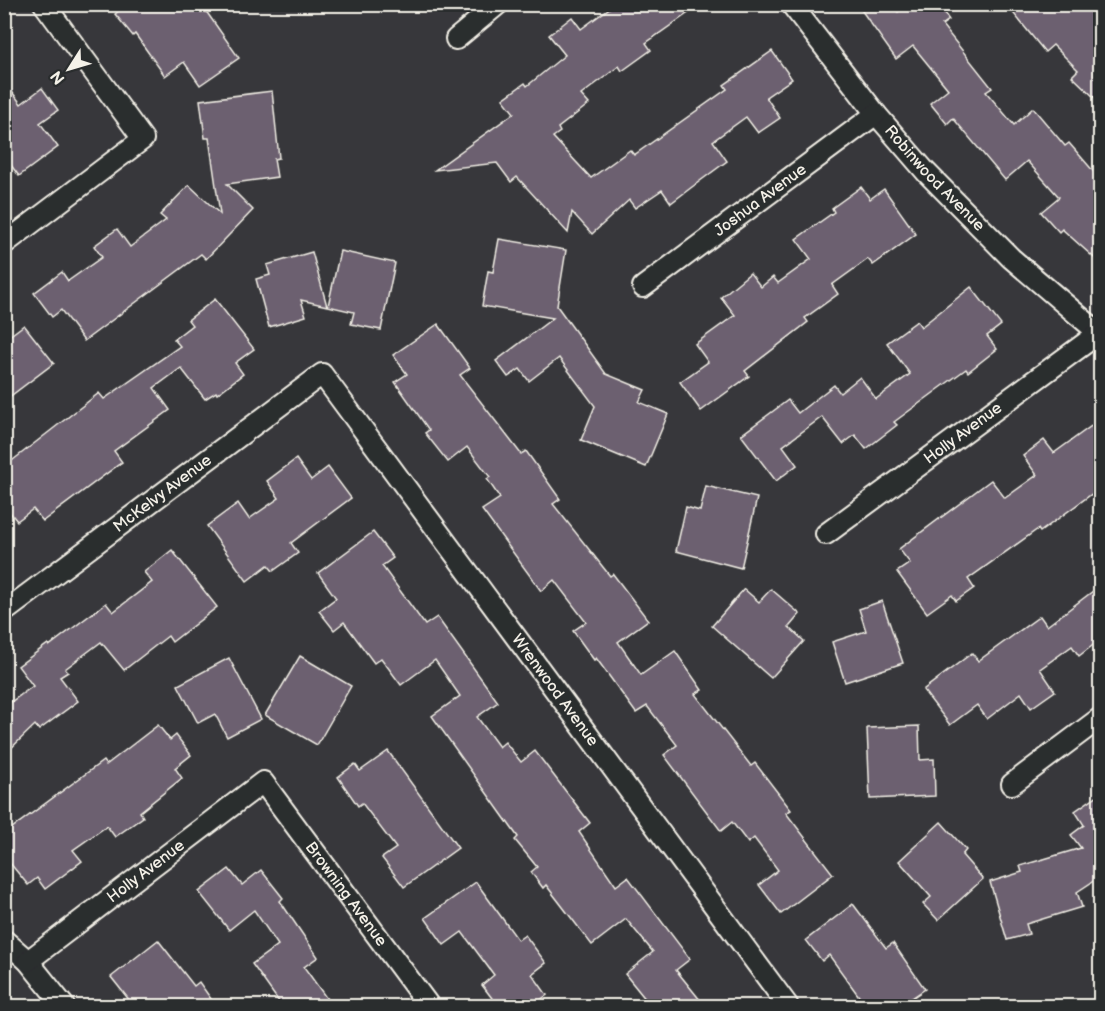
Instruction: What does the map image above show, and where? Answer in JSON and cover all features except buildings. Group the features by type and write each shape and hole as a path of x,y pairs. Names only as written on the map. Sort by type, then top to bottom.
{"street":[{"path":"4,244 144,139 44,4"},
{"path":"456,39 498,4"},
{"name":"Robinwood Avenue","path":"790,4 876,114 926,172 1011,258 1100,333"},
{"name":"Joshua Avenue","path":"643,286 876,114"},
{"name":"Holly Avenue","path":"826,534 1100,333"},
{"name":"McKelvy Avenue","path":"4,612 322,374"},
{"name":"Wrenwood Avenue","path":"322,374 788,1006"},
{"path":"1012,784 1101,718"},
{"name":"Holly Avenue","path":"28,961 263,782"},
{"name":"Browning Avenue","path":"263,782 429,1006"},
{"path":"4,940 28,961 64,1006"}]}
